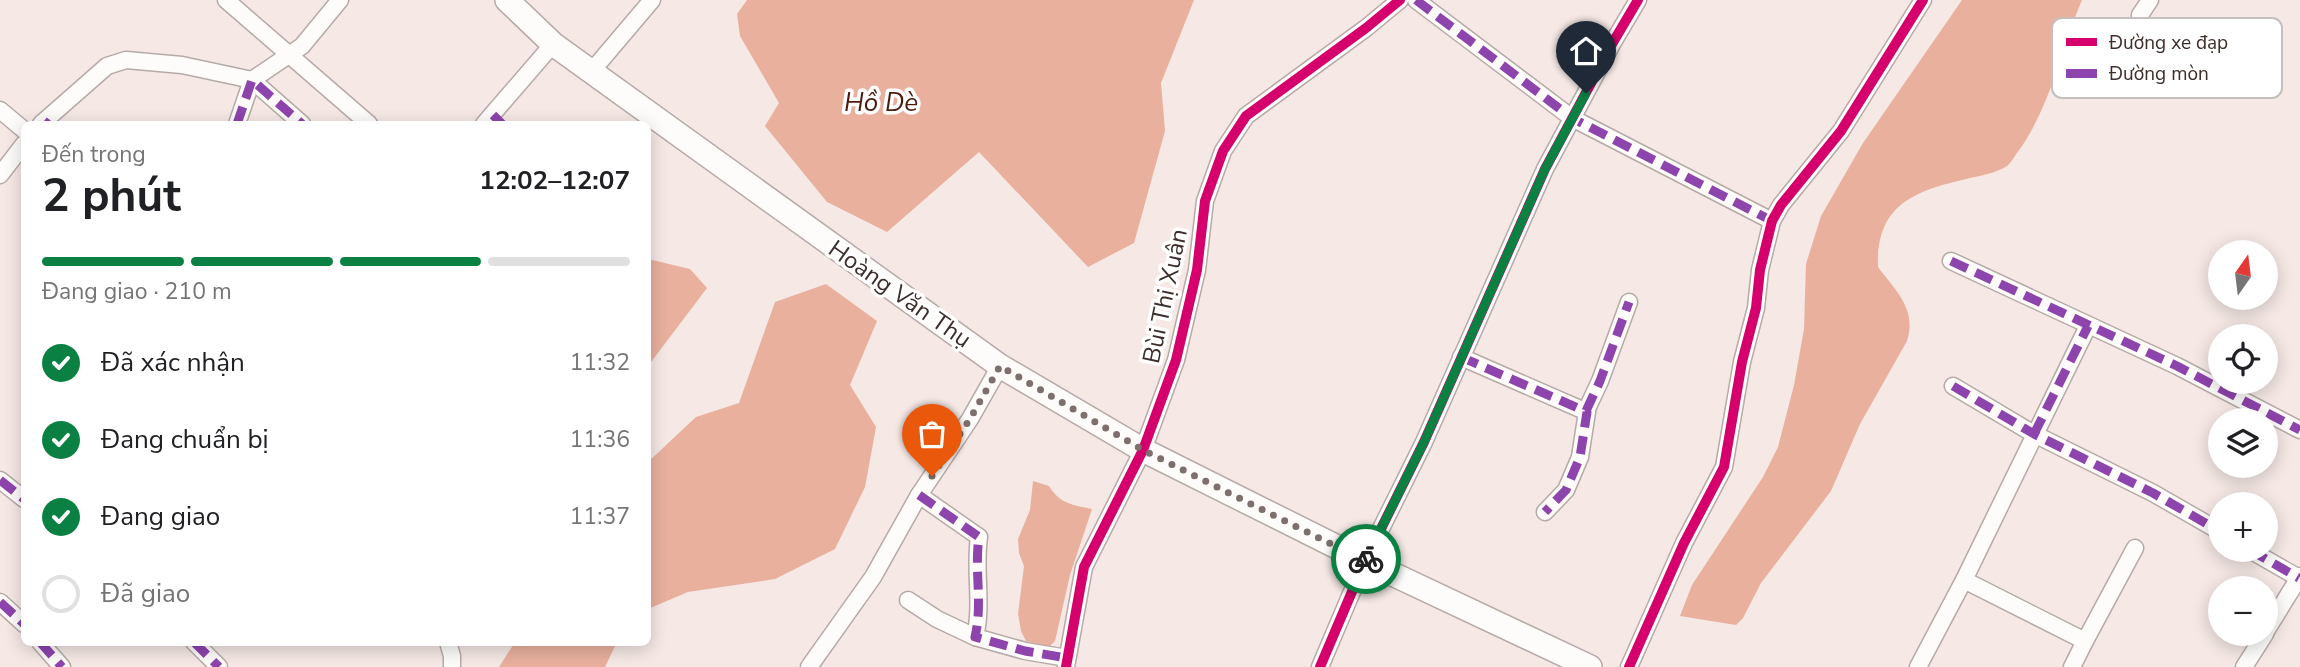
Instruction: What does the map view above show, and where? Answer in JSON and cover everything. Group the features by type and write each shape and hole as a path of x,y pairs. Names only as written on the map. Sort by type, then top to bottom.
{"main road":[{"name":"Hoàng Văn Thụ","path":"506,0 553,44 1000,366 1143,450 1365,561 1590,667"}],"street":[{"path":"226,0 366,121"},
{"path":"238,121 252,80 302,46 340,0"},
{"path":"591,72 652,0"},
{"name":"Bùi Thị Xuân","path":"1067,663 1084,566 1143,450 1176,360 1197,270 1205,201 1223,151 1246,116 1400,0"},
{"path":"1416,0 1572,118 1772,221"},
{"path":"1320,667 1365,561 1424,442 1545,169 1638,0"},
{"path":"1629,667 1684,543 1724,467 1742,362 1756,308 1760,270 1772,221 1781,205 1841,131 1923,0"},
{"path":"2140,18 2150,0"},
{"path":"493,121 553,44"},
{"path":"46,121 107,66 126,60 182,65 252,80 299,121"},
{"path":"0,110 21,128"},
{"path":"0,175 21,148"},
{"path":"1951,261 2176,366 2300,430"},
{"path":"1545,512 1566,490 1580,457 1586,411 1629,302"},
{"path":"1918,667 1964,580 2088,326"},
{"path":"1461,357 1586,411"},
{"path":"809,667 873,578 919,495 970,419 1000,366"},
{"path":"1953,386 2034,434 2152,493 2208,525"},
{"path":"0,480 21,497"},
{"path":"919,495 979,537 976,561 980,618 975,637"},
{"path":"2072,667 2135,548"},
{"path":"2272,562 2300,577 2278,612"},
{"path":"1964,580 2085,641"},
{"path":"908,600 937,619 975,637 1067,663"},
{"path":"0,602 21,621"},
{"path":"44,646 62,667"},
{"path":"198,646 219,667"},
{"path":"449,646 452,667"},
{"path":"2244,667 2257,646"}],"water":[{"name":"Hồ Dè","path":"747,0 1194,0 1161,83 1165,131 1134,243 1088,267 979,152 887,232 827,202 765,126 779,103 740,36 737,14"},
{"path":"1962,0 2082,0 2074,18 2052,18 2052,84 2029,135 2010,163 1993,172 1930,189 1902,204 1891,215 1879,246 1878,267 1907,310 1907,341 1860,424 1831,491 1761,583 1743,618 1736,625 1680,616 1692,585 1763,477 1778,447 1794,385 1804,329 1806,264 1821,216 1863,143"},
{"path":"651,260 690,269 707,288 651,362"},
{"path":"826,284 877,321 850,385 876,427 865,487 835,549 775,579 688,592 651,608 651,459 696,417 739,403 775,302"},
{"path":"1033,481 1049,486 1058,497 1068,503 1092,509 1070,575 1055,641 1048,648 1026,641 1018,614 1024,566 1018,539 1030,510"},
{"path":"512,646 615,646 605,667 499,667"}],"marked path":[{"path":"1416,0 1572,118 1772,221"},
{"path":"238,121 252,80 299,121"},
{"path":"493,115 499,121"},
{"path":"1951,261 2177,366 2300,430"},
{"path":"1586,411 1629,302"},
{"path":"2034,434 2088,326"},
{"path":"1461,357 1587,412 1580,457 1566,490 1545,512"},
{"path":"1953,386 2034,434 2153,493 2208,525"},
{"path":"0,480 21,497"},
{"path":"919,495 979,537 975,637 1025,651 1067,658"},
{"path":"2271,562 2299,578"},
{"path":"0,602 21,621"},
{"path":"44,646 62,667"},
{"path":"198,646 219,667"}],"cycle path":[{"path":"1066,667 1084,567 1143,450 1176,360 1197,270 1205,201 1223,151 1246,116 1400,0"},
{"path":"1320,667 1365,561 1424,442 1545,169 1638,0"},
{"path":"1629,667 1684,543 1724,467 1742,362 1756,308 1760,270 1772,221 1781,205 1841,131 1923,0"}],"way so far":[{"path":"932,476 970,419 1000,366 1143,450 1365,561 1366,559"}],"route":[{"path":"1366,559 1424,442 1545,169 1586,93"}]}
